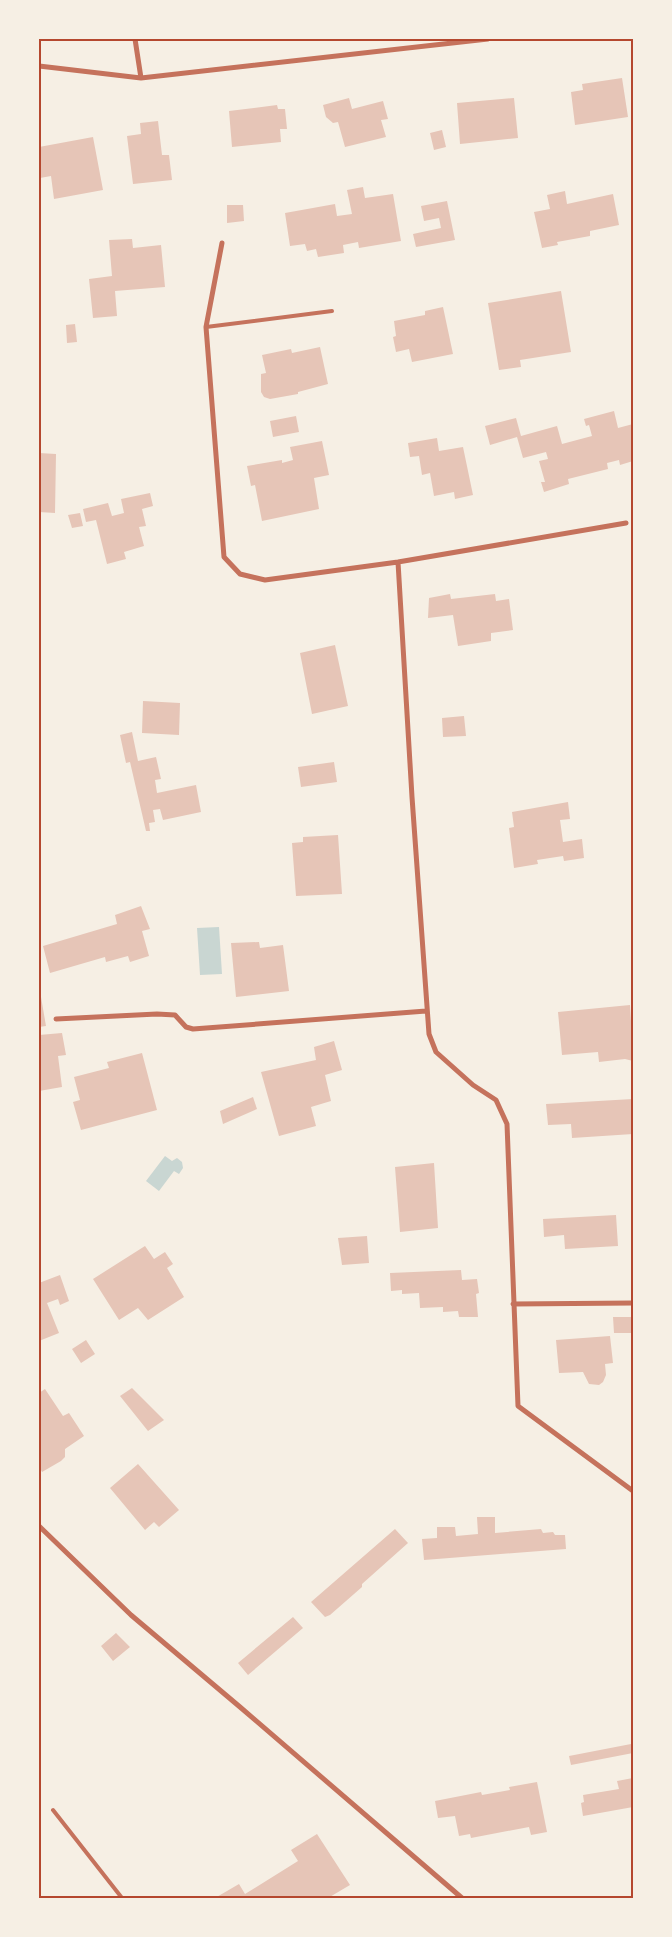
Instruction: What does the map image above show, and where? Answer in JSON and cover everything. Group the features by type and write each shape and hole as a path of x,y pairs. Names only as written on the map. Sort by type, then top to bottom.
{"street":[{"path":"135,39 141,78"},
{"path":"434,39 434,46"},
{"path":"39,66 141,78 488,39"},
{"path":"222,243 206,327 224,557 240,574 265,580 398,562 626,523"},
{"path":"398,562 426,1011 430,1034 436,1052 473,1085 496,1100 507,1124 518,1406 633,1491"},
{"path":"56,1019 157,1014 175,1015 186,1027 193,1029 426,1011"},
{"path":"513,1304 633,1302"},
{"path":"39,1526 131,1615 462,1898"}],"lane":[{"path":"206,327 332,311"},
{"path":"53,1810 122,1898"}],"shaded area":[{"path":"219,927 222,974 200,975 197,928"},
{"path":"165,1156 172,1161 177,1158 182,1162 183,1168 179,1174 174,1171 159,1191 146,1181"}],"building":[{"path":"622,78 628,117 575,125 571,92 583,90 582,84"},
{"path":"349,98 352,109 383,101 388,119 381,120 386,137 345,147 338,122 333,123 326,117 323,105"},
{"path":"514,98 518,138 460,144 457,103"},
{"path":"277,105 278,109 285,109 287,129 280,129 281,142 232,147 229,111"},
{"path":"158,121 162,155 169,155 172,180 133,184 127,136 141,134 140,123"},
{"path":"442,130 446,147 434,150 430,133"},
{"path":"93,137 103,190 54,199 51,176 40,178 39,147"},
{"path":"363,187 365,198 393,194 401,241 359,248 358,242 343,245 344,253 318,257 316,249 307,251 305,244 290,246 285,213 335,204 337,216 352,214 347,190"},
{"path":"565,191 567,204 613,194 619,225 590,231 590,236 557,242 558,245 542,248 534,212 550,209 547,195"},
{"path":"447,201 455,240 416,247 413,234 441,228 439,218 424,221 421,206"},
{"path":"227,205 243,205 244,221 227,223"},
{"path":"132,239 133,248 161,245 165,287 115,291 117,316 93,318 89,279 112,276 109,240"},
{"path":"561,291 571,352 520,360 521,367 499,370 488,303"},
{"path":"443,307 453,354 412,362 409,349 396,352 393,337 396,336 394,321 425,315 425,311"},
{"path":"75,324 77,342 67,343 66,325"},
{"path":"320,347 328,384 298,392 298,394 270,399 264,397 261,392 261,374 266,373 262,355 291,349 292,353"},
{"path":"614,411 618,428 633,424 633,461 620,465 619,460 607,463 608,469 568,479 569,484 544,492 541,482 545,482 539,461 548,459 546,452 523,458 517,437 490,445 485,426 516,418 521,436 557,426 562,444 592,436 589,425 586,426 584,419"},
{"path":"296,416 299,432 273,437 270,421"},
{"path":"437,438 439,451 463,447 473,495 455,499 454,492 434,496 430,473 422,475 419,456 410,457 408,443"},
{"path":"322,441 329,475 314,478 319,509 262,521 255,485 251,486 247,466 282,460 282,463 293,460 290,447"},
{"path":"39,453 56,454 55,513 39,512"},
{"path":"150,493 153,506 142,509 146,526 139,527 144,546 124,552 126,559 107,564 96,520 86,522 83,509 108,503 112,516 124,513 121,499"},
{"path":"80,513 83,526 72,528 68,515"},
{"path":"450,594 451,599 495,594 496,601 509,599 513,630 491,633 491,641 458,646 453,615 428,618 429,598"},
{"path":"335,645 348,706 312,714 300,653"},
{"path":"143,701 180,703 179,735 142,733"},
{"path":"464,716 466,736 443,737 442,718"},
{"path":"132,732 138,761 156,757 161,779 155,780 157,793 196,785 201,812 163,820 160,809 153,810 155,822 149,823 150,831 146,831 130,762 126,763 120,735"},
{"path":"334,762 337,782 301,787 298,767"},
{"path":"568,802 570,819 560,820 563,842 582,839 584,858 564,861 563,856 537,860 538,864 514,868 509,828 514,827 512,812"},
{"path":"338,835 342,894 296,896 292,843 303,842 303,837"},
{"path":"141,906 150,929 142,931 149,956 130,962 128,956 106,962 105,957 50,973 43,946 117,924 115,915"},
{"path":"259,942 260,948 283,945 289,991 236,997 231,943"},
{"path":"39,997 41,997 46,1026 39,1027"},
{"path":"630,1005 631,1021 633,1021 633,1061 625,1059 599,1062 598,1052 562,1055 558,1012"},
{"path":"62,1033 66,1055 58,1056 62,1087 39,1091 39,1035"},
{"path":"334,1041 342,1070 325,1075 331,1101 311,1107 316,1126 279,1136 261,1072 316,1060 314,1047"},
{"path":"142,1053 157,1110 81,1130 73,1102 80,1100 74,1077 109,1068 107,1062"},
{"path":"253,1097 257,1109 223,1124 220,1111"},
{"path":"633,1099 633,1134 572,1138 571,1124 548,1125 546,1104"},
{"path":"434,1163 438,1228 400,1232 395,1167"},
{"path":"616,1215 618,1246 565,1249 564,1235 544,1237 543,1219"},
{"path":"367,1236 369,1263 342,1265 338,1238"},
{"path":"145,1246 154,1259 165,1252 173,1264 167,1268 184,1297 148,1320 138,1308 119,1320 93,1279"},
{"path":"461,1270 462,1280 477,1279 479,1293 476,1294 478,1317 459,1317 458,1311 443,1312 443,1307 420,1308 419,1293 402,1294 402,1290 391,1291 390,1273"},
{"path":"60,1275 69,1301 60,1305 58,1299 47,1303 59,1333 39,1341 39,1283"},
{"path":"613,1317 633,1317 633,1333 614,1333"},
{"path":"610,1336 613,1363 605,1364 606,1375 603,1382 599,1385 589,1384 583,1372 559,1373 556,1340"},
{"path":"86,1340 95,1354 81,1363 72,1349"},
{"path":"132,1388 164,1420 148,1431 120,1396"},
{"path":"45,1389 63,1416 69,1413 84,1436 65,1449 65,1457 61,1461 42,1472 39,1466 39,1393"},
{"path":"138,1464 179,1510 159,1527 154,1522 145,1530 110,1488"},
{"path":"477,1517 495,1517 495,1533 541,1529 543,1533 553,1532 555,1535 565,1535 566,1549 424,1560 422,1539 437,1538 437,1527 455,1527 456,1536 478,1534"},
{"path":"395,1529 408,1543 362,1584 362,1587 330,1615 325,1617 311,1602"},
{"path":"293,1617 303,1628 248,1675 238,1663"},
{"path":"116,1633 130,1647 113,1661 101,1646"},
{"path":"631,1744 633,1753 571,1765 569,1756"},
{"path":"633,1778 633,1807 583,1816 581,1803 584,1802 583,1795 619,1789 617,1781"},
{"path":"537,1782 547,1832 531,1835 529,1827 471,1838 470,1834 459,1836 455,1816 438,1818 435,1801 481,1792 482,1795 510,1790 509,1787"},
{"path":"317,1834 350,1885 328,1898 215,1898 239,1884 245,1894 298,1861 291,1850"}]}
